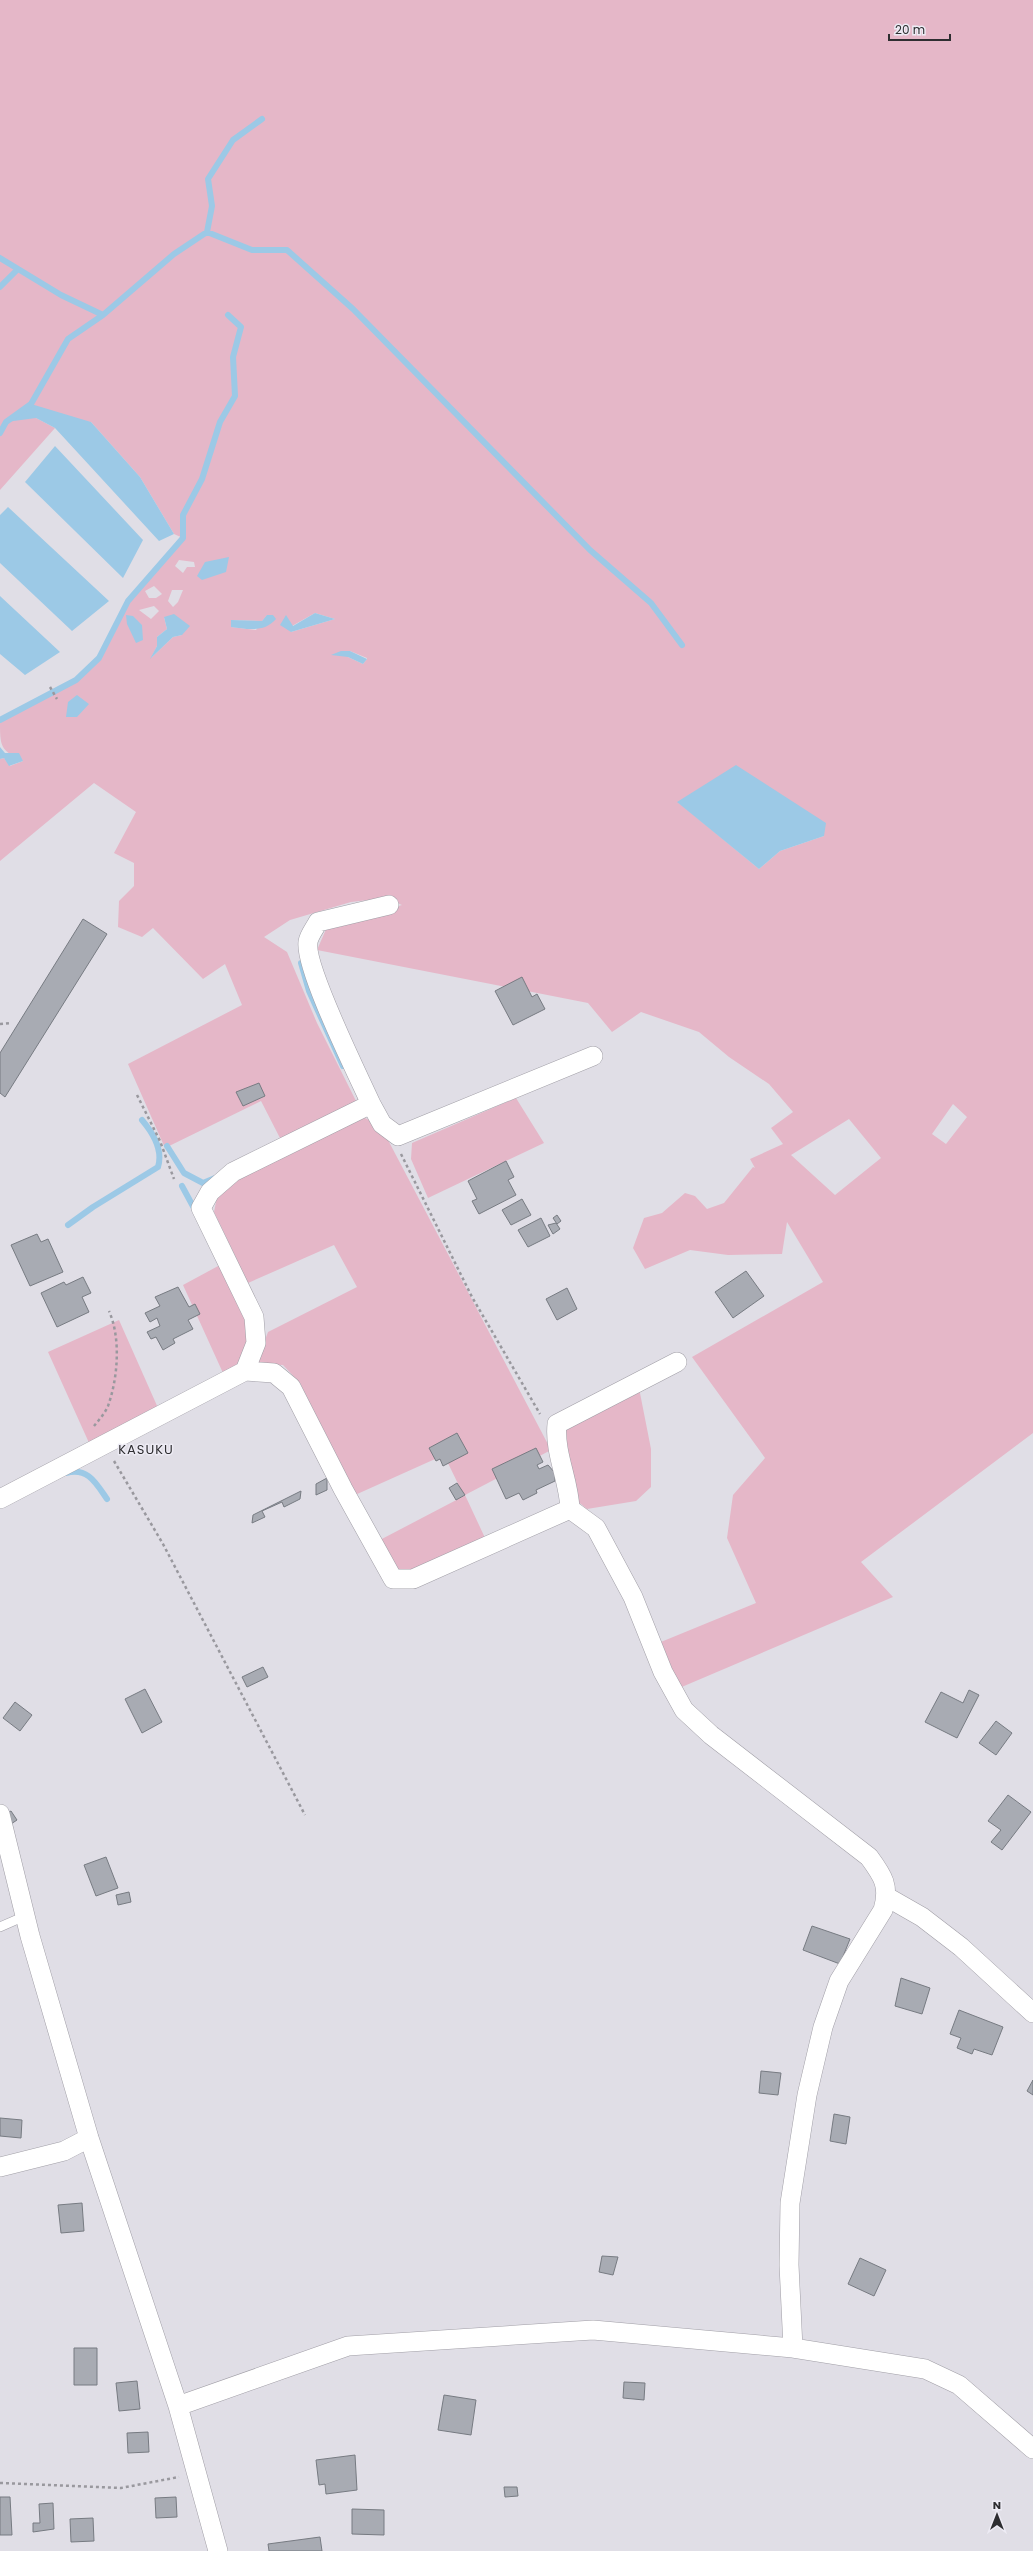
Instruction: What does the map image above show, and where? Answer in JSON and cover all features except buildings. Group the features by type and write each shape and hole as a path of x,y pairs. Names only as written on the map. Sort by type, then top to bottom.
{"street":[{"path":"389,905 318,922 308,941 309,959 327,1005 371,1104 382,1124 398,1136 593,1056"},
{"path":"245,1371 256,1343 254,1317 201,1208 210,1192 233,1172 371,1104"},
{"path":"570,1509 569,1492 555,1441 558,1424 677,1362"},
{"path":"0,1499 245,1371 274,1373 292,1387 343,1489 393,1579 413,1579 570,1509"},
{"path":"570,1509 596,1528 633,1597 663,1672 684,1710 710,1735 869,1857 884,1876 887,1897 882,1910 839,1981 823,2027 806,2095 790,2203 788,2265 793,2348"},
{"path":"0,1814 25,1916 89,2138 178,2406 218,2551"},
{"path":"887,1897 922,1917 961,1947 995,1980 1033,2013"},
{"path":"0,2167 64,2151 89,2138"},
{"path":"178,2406 348,2346 593,2330 793,2348 925,2369 958,2385 1033,2448"}],"lane":[{"path":"0,1927 25,1916"}],"path":[{"path":"50,686 57,699"},
{"path":"0,1024 11,1023"},
{"path":"137,1095 160,1140 174,1179"},
{"path":"398,1136 400,1152 472,1297 555,1441"},
{"path":"82,1456 88,1436 108,1407 115,1382 115,1325 109,1311"},
{"path":"104,1445 163,1544 305,1815"},
{"path":"0,2483 121,2488 197,2473"}],"shaded area":[{"path":"0,0 1033,0 1033,1433 861,1562 893,1597 677,1689 656,1644 756,1603 727,1538 733,1495 765,1458 692,1357 823,1282 787,1222 782,1254 728,1255 690,1250 645,1269 633,1248 644,1218 662,1213 685,1193 695,1196 707,1209 724,1203 753,1167 755,1168 750,1159 783,1144 771,1128 793,1112 769,1084 729,1057 699,1032 641,1012 612,1032 588,1003 317,950 327,927 402,905 385,898 351,902 290,920 264,937 287,952 317,1023 357,1103 281,1140 261,1101 165,1148 128,1064 242,1005 225,964 203,979 153,928 142,937 118,927 119,901 134,886 134,863 114,853 136,812 94,783 0,861 0,759 4,758 10,766 23,761 10,754 3,746 0,736 0,720 76,680 99,658 128,601 183,538 174,534 140,477 91,422 36,418 55,428 0,490","holes":["179,560 194,562 195,567 187,567 183,573 175,566","154,586 162,594 156,598 149,598 145,591","172,590 183,590 178,602 173,607 168,601","154,606 159,611 151,619 139,610","315,613 335,619 291,632 286,616 292,626","267,615 256,630 231,627 232,620 262,621","164,617 182,635 173,637 151,658 157,646 157,637 167,629","350,651 367,659 363,664 348,657","678,802 824,836 780,851 759,869","953,1104 967,1117 946,1144 932,1134","849,1119 881,1158 835,1195 791,1155"]},
{"path":"516,1098 544,1143 428,1198 411,1159 412,1143"},
{"path":"363,1117 375,1123 388,1140 551,1450 465,1495 486,1540 415,1574 393,1570 378,1541 464,1496 444,1455 355,1495 300,1383 283,1365 256,1364 268,1332 357,1287 334,1245 248,1283 214,1212 217,1197 241,1178"},
{"path":"220,1265 245,1314 249,1328 250,1342 247,1354 239,1364 223,1373 183,1285"},
{"path":"119,1320 158,1408 90,1445 48,1352"},
{"path":"639,1388 651,1449 651,1487 636,1501 587,1509 576,1500 564,1428"}],"water":[{"path":"31,404 91,422 140,477 174,534 159,541 55,428 36,418 6,422"},
{"path":"55,446 143,540 123,578 25,482"},
{"path":"8,507 109,601 72,631 0,563 0,515"},
{"path":"229,557 226,572 202,580 197,576 205,562"},
{"path":"0,596 60,652 25,675 0,654"},
{"path":"315,613 335,619 291,632 280,625 286,615 293,626"},
{"path":"174,614 190,626 182,635 173,637 150,659 157,646 157,637 167,629 164,617"},
{"path":"126,615 133,616 142,625 143,640 136,643 127,624"},
{"path":"267,615 273,615 276,619 261,628 243,629 231,627 231,620 262,621"},
{"path":"341,651 350,651 367,659 363,664 348,657 331,655"},
{"path":"77,695 89,704 77,717 66,717 68,702"},
{"path":"0,747 5,753 19,753 23,761 9,766 4,758 0,759"},
{"path":"736,765 826,823 824,836 780,851 759,869 677,802"}],"waterway":[{"path":"0,433 6,422 31,404 68,339 103,315 174,254 207,232 212,206 208,179 233,140 262,119"},
{"path":"207,232 252,250 287,250 353,309 590,550 651,603 682,645"},
{"path":"0,258 61,295 103,315"},
{"path":"0,287 18,269"},
{"path":"0,720 76,680 99,658 128,601 183,538 183,515 202,479 220,422 235,396 233,357 241,327 228,315"},
{"path":"301,963 309,991 343,1066"},
{"path":"68,1225 93,1207 158,1167 159,1155 156,1142 142,1120"},
{"path":"167,1146 184,1173 203,1183 215,1178"},
{"path":"182,1186 195,1210"},
{"path":"66,1473 80,1472 86,1474 95,1482 107,1499"}],"district":[{"name":"KASUKU","path":"146,1449"}]}
